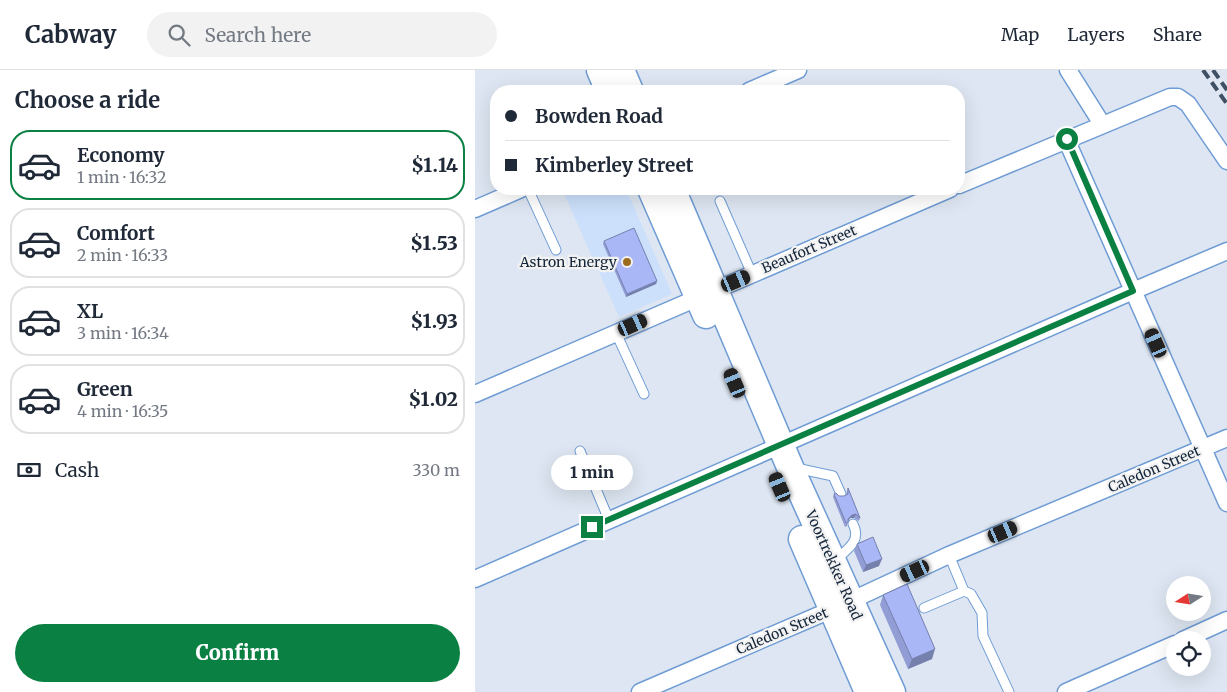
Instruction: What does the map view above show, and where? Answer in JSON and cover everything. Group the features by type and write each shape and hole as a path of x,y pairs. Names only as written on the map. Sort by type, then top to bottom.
{"main road":[{"path":"600,70 606,85"},
{"path":"621,70 627,85"},
{"name":"Voortrekker Road","path":"654,195 706,293 779,455 842,605 892,692"},
{"name":"Voortrekker Road","path":"673,195 706,293"},
{"name":"Voortrekker Road","path":"779,455 833,563 842,605 868,692"}],"street":[{"path":"763,85 798,70"},
{"path":"1068,70 1102,124"},
{"path":"965,182 1167,97 1174,96 1187,104 1227,161"},
{"path":"1067,139 1227,503"},
{"path":"475,209 507,195"},
{"name":"Beaufort Street","path":"475,394 936,195"},
{"path":"475,579 609,520 779,455 1133,291 1227,251"},
{"name":"Caledon Street","path":"640,692 842,605 949,555 1227,438"},
{"path":"1203,631 1227,620"},
{"path":"1073,690 1166,648"}],"lane":[{"path":"531,195 556,250"},
{"path":"720,202 752,274"},
{"path":"616,333 643,394"},
{"path":"580,451 609,520"},
{"path":"779,455 833,476 841,494"},
{"path":"833,563 855,540 857,532 853,524"},
{"path":"949,555 964,592"},
{"path":"924,608 964,592 971,594 982,614 983,636 1009,692"}],"shaded area":[{"path":"565,195 629,195 672,294 619,317"}],"building":[{"path":"634,228 657,281 627,294 604,241"},
{"path":"848,488 860,518 856,514 852,515 846,523 834,494 844,496 848,494"},
{"path":"873,537 882,559 866,565 857,544"},
{"path":"907,584 935,649 912,659 883,595"}],"railway":[{"path":"1203,70 1227,104"},
{"path":"1213,70 1227,90"}],"place":[{"name":"Astron Energy","path":"627,262"}],"route":[{"path":"592,527 1133,291 1067,139"}]}
